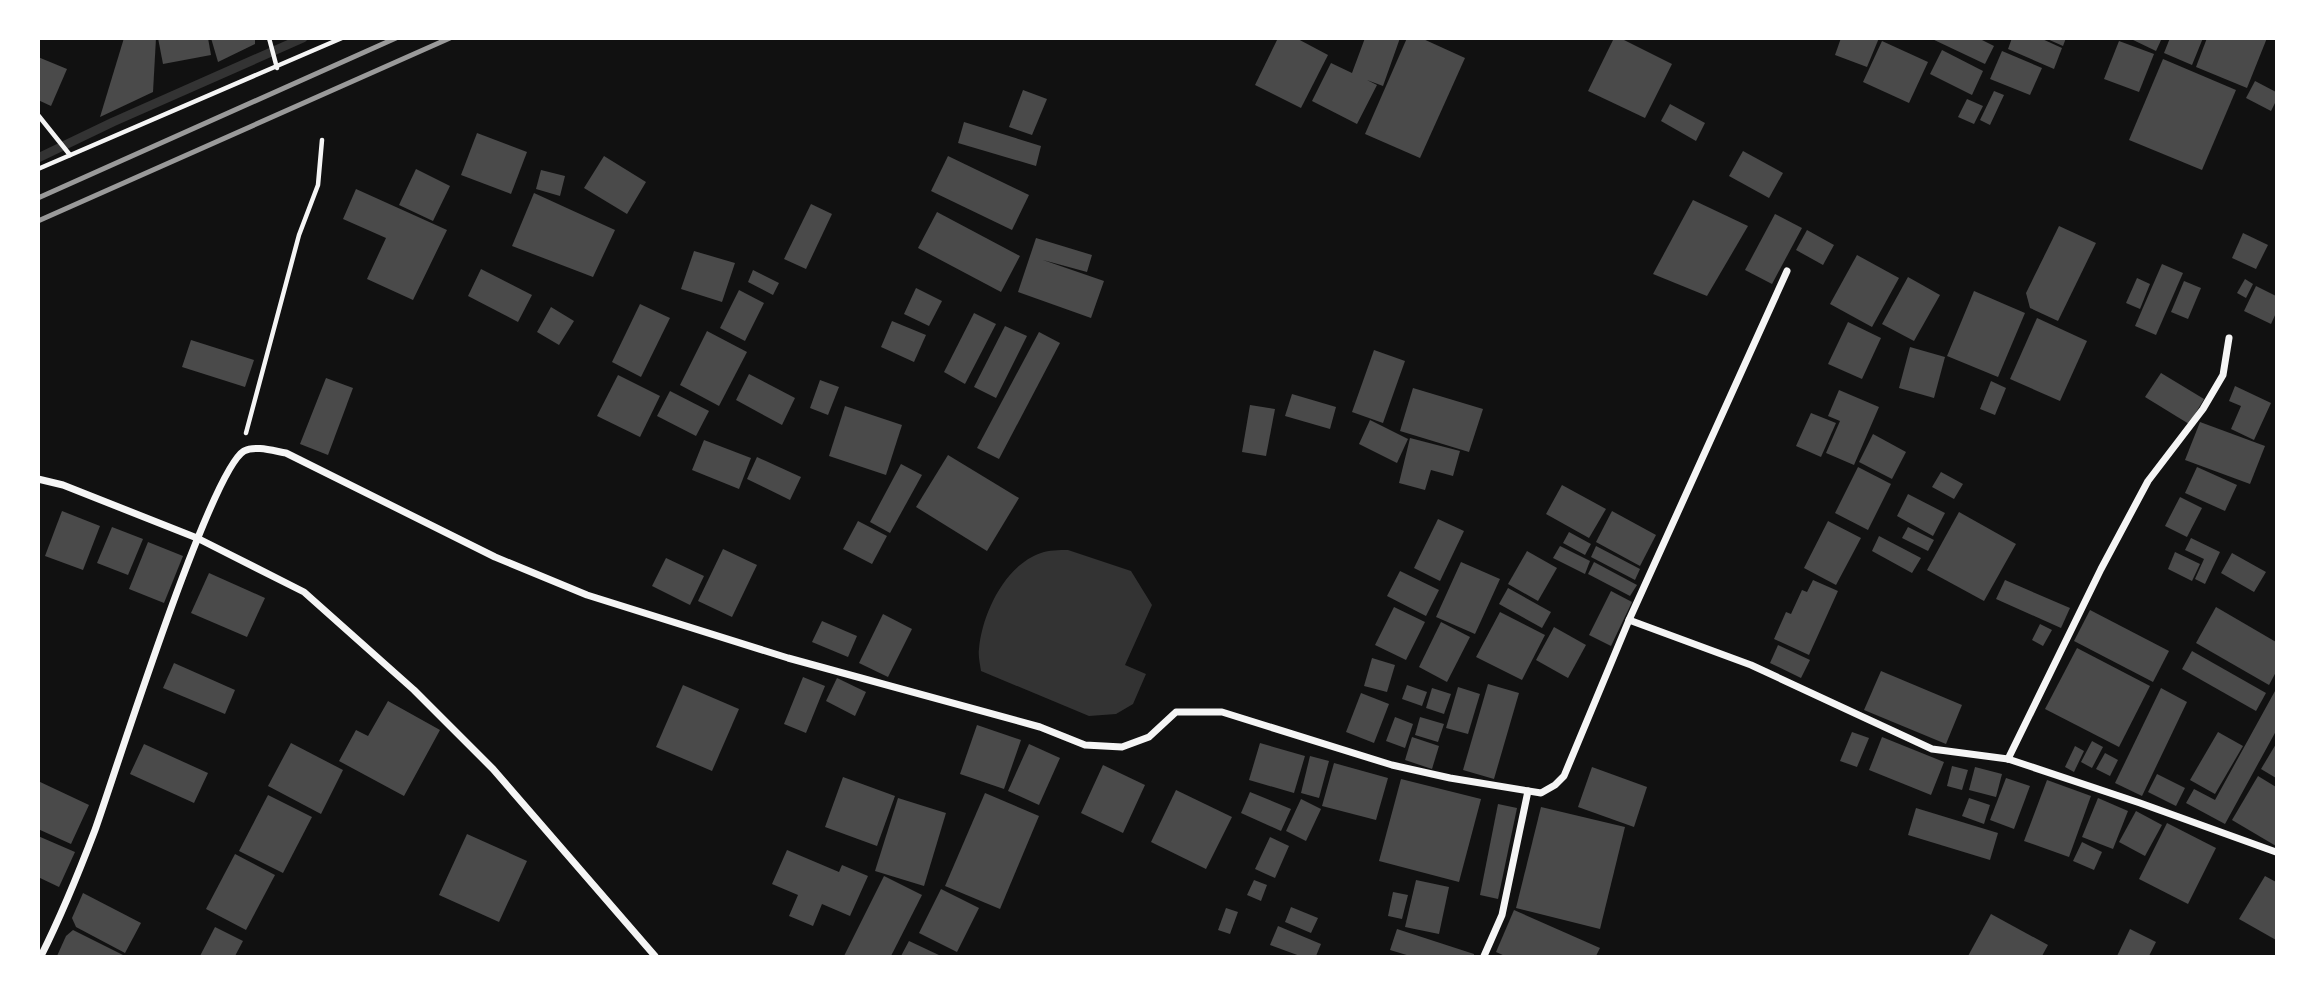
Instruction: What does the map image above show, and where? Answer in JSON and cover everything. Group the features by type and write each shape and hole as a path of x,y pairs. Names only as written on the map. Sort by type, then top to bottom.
{"street":[{"path":"41,957 94,831 197,538 226,477 243,452 253,448 286,453 495,557 587,595 788,658 1040,727 1085,745 1122,747 1149,737 1176,712 1222,712 1392,765 1541,793 1564,776 1629,620 1787,271"},
{"path":"2008,759 2101,569 2148,481 2203,409 2223,375 2229,338"},
{"path":"38,479 64,485 197,538 304,592 414,690 493,769 655,957"},
{"path":"1629,620 1751,665 1932,749 2008,759 2277,852"},
{"path":"1484,957 1502,915 1528,791"}],"path":[{"path":"269,38 276,68"},
{"path":"38,169 342,38"},
{"path":"38,115 70,155"},
{"path":"243,452 299,235 318,185 322,140"}],"shaded area":[{"path":"1068,550 1131,571 1152,605 1125,665 1146,674 1133,704 1116,714 1089,716 981,671 981,635 990,606 1006,579 1028,559 1047,551"}],"building":[{"path":"124,38 156,38 153,92 100,117"},
{"path":"158,38 208,38 211,55 163,64"},
{"path":"211,38 255,38 255,44 218,62"},
{"path":"1278,38 1296,38 1328,55 1301,108 1255,85"},
{"path":"1365,38 1400,38 1383,86 1367,80 1377,85 1357,124 1312,101 1331,63 1352,73"},
{"path":"1407,38 1421,38 1465,58 1420,158 1365,134"},
{"path":"1614,38 1620,38 1672,64 1645,118 1588,91"},
{"path":"1841,38 1879,38 1867,67 1835,55"},
{"path":"1930,38 1978,38 1994,46 1985,64"},
{"path":"2012,38 2040,38 2062,48 2054,69 2008,49"},
{"path":"2045,38 2066,38 2063,46"},
{"path":"2129,38 2162,38 2156,51"},
{"path":"2170,38 2203,38 2192,65 2164,53"},
{"path":"2207,38 2267,38 2247,88 2196,67"},
{"path":"1882,41 1928,62 1909,103 1863,82"},
{"path":"2119,41 2154,54 2139,92 2104,79"},
{"path":"1942,50 1983,71 1972,95 1930,74"},
{"path":"2002,51 2042,68 2030,95 1990,79"},
{"path":"38,57 67,69 51,106 38,100"},
{"path":"2163,59 2236,90 2202,170 2129,140"},
{"path":"2255,81 2276,92 2276,101 2271,111 2246,98"},
{"path":"1023,90 1047,99 1032,135 1009,127"},
{"path":"1994,91 2004,95 1990,125 1980,120"},
{"path":"1967,99 1983,106 1974,124 1958,117"},
{"path":"1670,104 1705,123 1696,141 1661,121"},
{"path":"964,122 1041,146 1036,166 958,143"},
{"path":"477,133 527,152 511,194 461,175"},
{"path":"1743,151 1783,173 1769,198 1729,176"},
{"path":"604,156 646,182 627,214 584,188"},
{"path":"948,156 1029,195 1012,230 931,191"},
{"path":"416,169 450,186 433,221 399,205"},
{"path":"541,170 565,176 560,196 536,189"},
{"path":"356,189 447,230 413,300 367,279 386,238 343,219"},
{"path":"534,193 615,230 593,277 512,246"},
{"path":"1693,200 1748,226 1707,296 1653,274"},
{"path":"811,204 832,214 806,269 784,259"},
{"path":"937,212 1020,256 1001,292 918,248"},
{"path":"1775,214 1802,228 1772,284 1745,270"},
{"path":"2059,226 2096,243 2058,321 2030,308 2026,293"},
{"path":"1807,230 1834,245 1823,265 1796,250"},
{"path":"2243,233 2268,245 2256,269 2232,258"},
{"path":"1036,238 1092,255 1087,272 1043,260 1104,281 1091,318 1018,292"},
{"path":"694,251 735,263 722,302 681,289"},
{"path":"1857,255 1899,278 1872,327 1830,304"},
{"path":"2162,264 2183,273 2156,335 2135,326"},
{"path":"481,269 532,295 518,322 468,296"},
{"path":"753,270 779,283 773,295 748,282"},
{"path":"1908,277 1940,295 1914,341 1882,324"},
{"path":"2137,278 2150,284 2140,309 2126,303"},
{"path":"2245,279 2253,284 2246,298 2237,293"},
{"path":"2184,281 2201,288 2188,319 2171,312"},
{"path":"2256,286 2276,296 2276,313 2271,324 2244,311"},
{"path":"916,288 942,301 929,326 904,314"},
{"path":"739,290 764,303 745,341 720,328"},
{"path":"1974,291 2025,313 1998,377 1947,356"},
{"path":"640,304 670,318 641,377 612,362"},
{"path":"551,307 574,321 559,345 537,332"},
{"path":"974,313 996,324 965,384 944,372"},
{"path":"2037,318 2087,341 2060,401 2010,379"},
{"path":"892,321 926,335 914,362 881,347"},
{"path":"1848,322 1881,338 1862,379 1828,364"},
{"path":"1005,326 1027,336 996,398 974,387"},
{"path":"707,331 747,352 719,406 680,385"},
{"path":"1039,332 1060,343 999,459 977,448"},
{"path":"191,340 254,360 245,387 182,367"},
{"path":"1910,347 1945,357 1934,398 1899,388"},
{"path":"1374,350 1405,361 1383,423 1352,412"},
{"path":"2161,373 2204,399 2189,424 2145,397"},
{"path":"749,374 795,398 782,425 736,400"},
{"path":"618,375 660,396 640,437 597,416"},
{"path":"326,378 353,388 328,455 300,444"},
{"path":"820,380 839,387 828,415 810,408"},
{"path":"1991,381 2006,388 1995,415 1980,409"},
{"path":"2235,386 2271,403 2254,440 2231,429 2241,406 2229,401"},
{"path":"1413,388 1483,409 1469,452 1400,431"},
{"path":"1839,390 1879,407 1854,465 1826,453 1840,421 1828,416"},
{"path":"670,391 709,411 696,436 657,416"},
{"path":"1292,394 1336,407 1330,429 1285,416"},
{"path":"1250,405 1275,409 1266,456 1242,452"},
{"path":"845,406 902,425 886,475 829,456"},
{"path":"1811,413 1836,423 1821,457 1796,446"},
{"path":"1370,420 1408,439 1397,463 1359,444"},
{"path":"2200,422 2265,446 2250,484 2185,460"},
{"path":"1873,434 1906,452 1892,479 1859,462"},
{"path":"1410,438 1460,451 1453,476 1431,470 1425,490 1399,483"},
{"path":"704,440 751,458 739,489 692,470"},
{"path":"948,455 1019,498 987,551 916,507"},
{"path":"757,457 801,477 790,500 747,479"},
{"path":"901,464 922,475 890,533 870,522"},
{"path":"1858,467 1891,484 1868,530 1835,513"},
{"path":"2197,467 2237,485 2225,511 2185,493"},
{"path":"1941,472 1963,484 1954,499 1932,487"},
{"path":"1562,485 1606,509 1589,538 1546,514"},
{"path":"1908,494 1945,513 1933,536 1897,516"},
{"path":"2180,497 2202,508 2187,537 2165,526"},
{"path":"62,511 100,526 83,570 45,556"},
{"path":"1612,511 1656,535 1640,566 1596,542"},
{"path":"1959,512 2016,544 1984,601 1927,570"},
{"path":"1438,519 1464,531 1440,581 1414,568"},
{"path":"858,521 887,536 872,564 843,549"},
{"path":"1828,521 1861,538 1836,585 1804,568"},
{"path":"112,527 143,539 128,575 97,563"},
{"path":"1908,527 1934,540 1928,551 1902,538"},
{"path":"1569,532 1591,544 1585,555 1563,543"},
{"path":"1879,536 1921,558 1912,573 1872,551"},
{"path":"2191,538 2220,552 2205,584 2195,579 2204,559 2185,550"},
{"path":"148,542 183,556 164,603 129,589"},
{"path":"1560,546 1590,561 1585,574 1553,558"},
{"path":"1596,546 1640,569 1635,580 1591,557"},
{"path":"723,549 757,565 732,617 698,601"},
{"path":"1527,551 1557,568 1538,601 1508,584"},
{"path":"2175,552 2200,564 2192,581 2168,569"},
{"path":"2232,553 2266,572 2254,592 2221,573"},
{"path":"666,558 704,576 690,605 652,586"},
{"path":"1461,562 1500,579 1475,634 1436,617"},
{"path":"1594,562 1637,585 1630,596 1588,574"},
{"path":"1400,571 1439,590 1426,616 1387,596"},
{"path":"209,573 265,598 247,637 191,613"},
{"path":"1813,580 1838,591 1809,655 1774,639 1786,612 1791,614 1802,590 1807,592"},
{"path":"2005,580 2070,608 2061,628 1996,599"},
{"path":"1508,588 1551,612 1542,628 1499,604"},
{"path":"1611,591 1632,602 1611,646 1589,635"},
{"path":"1394,607 1425,622 1406,660 1375,645"},
{"path":"2216,607 2276,642 2276,672 2269,685 2196,643"},
{"path":"2090,610 2169,651 2153,682 2074,641"},
{"path":"1500,612 1545,635 1522,680 1476,657"},
{"path":"883,614 912,629 888,677 859,663"},
{"path":"822,621 857,636 848,657 812,642"},
{"path":"1441,622 1470,637 1447,682 1419,667"},
{"path":"2040,624 2052,630 2043,646 2032,640"},
{"path":"1554,627 1586,645 1568,678 1536,660"},
{"path":"1778,645 1810,660 1801,678 1770,663"},
{"path":"2077,648 2150,686 2119,747 2045,709"},
{"path":"2192,651 2266,693 2256,711 2182,669"},
{"path":"1372,658 1395,665 1387,692 1364,686"},
{"path":"174,663 235,690 225,714 163,688"},
{"path":"1881,671 1962,705 1946,744 1864,710"},
{"path":"803,677 825,686 806,733 784,724"},
{"path":"837,678 866,692 855,716 826,701"},
{"path":"1488,684 1519,693 1494,779 1463,770"},
{"path":"683,685 739,709 712,771 656,747"},
{"path":"1407,685 1427,692 1422,706 1402,699"},
{"path":"1458,687 1480,694 1468,734 1446,728"},
{"path":"1432,688 1451,694 1444,714 1426,708"},
{"path":"2161,688 2187,702 2142,796 2115,783"},
{"path":"2275,691 2276,731 2225,824 2186,803 2194,789 2215,800"},
{"path":"1361,693 1389,704 1374,743 1346,732"},
{"path":"388,701 440,730 404,796 339,761 356,730 368,736"},
{"path":"1395,717 1413,724 1405,748 1386,741"},
{"path":"1420,717 1444,724 1438,742 1415,735"},
{"path":"977,725 1021,740 1004,789 960,774"},
{"path":"1852,732 1869,738 1857,767 1840,761"},
{"path":"2218,732 2243,746 2215,794 2190,780"},
{"path":"1412,737 1439,746 1432,769 1405,760"},
{"path":"1882,737 1944,762 1931,795 1869,770"},
{"path":"2092,741 2103,747 2092,768 2081,762"},
{"path":"291,743 343,770 321,814 268,786"},
{"path":"1260,743 1305,756 1294,793 1249,780"},
{"path":"144,744 208,773 194,803 130,774"},
{"path":"1029,744 1060,758 1039,805 1008,791"},
{"path":"2276,744 2276,778 2261,769"},
{"path":"2075,746 2084,751 2074,772 2065,767"},
{"path":"2105,753 2118,760 2110,776 2096,769"},
{"path":"1310,756 1329,761 1319,798 1301,793"},
{"path":"1334,763 1388,778 1376,820 1322,806"},
{"path":"1103,765 1145,785 1123,833 1081,813"},
{"path":"1952,766 1968,770 1962,790 1947,786"},
{"path":"1592,767 1647,787 1634,827 1578,807"},
{"path":"1975,767 2002,774 1996,797 1969,790"},
{"path":"2157,774 2185,788 2176,806 2148,792"},
{"path":"2258,776 2276,787 2276,846 2232,820"},
{"path":"843,777 895,796 877,846 825,827"},
{"path":"2006,778 2030,786 2014,829 1990,820"},
{"path":"1401,779 1481,799 1459,882 1379,861"},
{"path":"2047,780 2091,796 2069,857 2024,841"},
{"path":"38,781 89,805 71,844 38,829"},
{"path":"1176,790 1232,817 1206,869 1151,842"},
{"path":"1250,792 1291,809 1281,831 1241,813"},
{"path":"985,793 1039,816 1000,909 945,886"},
{"path":"268,795 312,817 283,873 239,851"},
{"path":"898,798 946,813 924,886 875,871"},
{"path":"1969,798 1990,805 1984,824 1962,816"},
{"path":"2098,798 2128,811 2113,849 2082,837"},
{"path":"1301,799 1321,809 1306,841 1286,831"},
{"path":"1498,804 1517,808 1498,899 1480,895"},
{"path":"1541,807 1625,827 1600,929 1516,908"},
{"path":"1916,808 1998,833 1990,860 1908,835"},
{"path":"2136,811 2162,825 2145,856 2119,842"},
{"path":"2167,823 2216,848 2188,904 2139,879"},
{"path":"467,834 527,861 499,922 439,895"},
{"path":"38,836 75,852 59,887 38,877"},
{"path":"1270,837 1289,846 1275,878 1255,869"},
{"path":"2082,842 2102,852 2094,870 2073,861"},
{"path":"787,850 839,872 842,865 868,876 850,916 822,904 813,926 789,916 798,895 772,884"},
{"path":"235,854 275,875 246,930 206,909"},
{"path":"884,876 922,895 891,956 844,956"},
{"path":"2265,876 2276,882 2276,940 2239,919"},
{"path":"1254,880 1267,885 1261,901 1247,895"},
{"path":"1416,880 1449,887 1439,934 1405,927"},
{"path":"941,889 979,908 957,952 919,933"},
{"path":"1393,892 1408,895 1402,919 1388,916"},
{"path":"83,893 141,923 125,953 76,927 72,918"},
{"path":"1291,907 1318,918 1311,933 1285,922"},
{"path":"1226,908 1238,912 1230,934 1218,930"},
{"path":"1514,910 1600,948 1596,956 1505,956 1496,952"},
{"path":"1991,914 2048,945 2042,956 1968,956"},
{"path":"1278,926 1321,944 1316,956 1300,956 1270,945"},
{"path":"215,927 243,941 235,956 200,956"},
{"path":"1397,929 1474,956 1410,956 1390,950"},
{"path":"2130,929 2156,942 2149,956 2117,956"},
{"path":"73,930 125,956 57,956 66,936"},
{"path":"909,941 941,956 901,956"}],"waterway":[{"path":"38,158 303,38"}],"railway":[{"path":"38,198 396,38"},
{"path":"38,221 450,38"}]}
